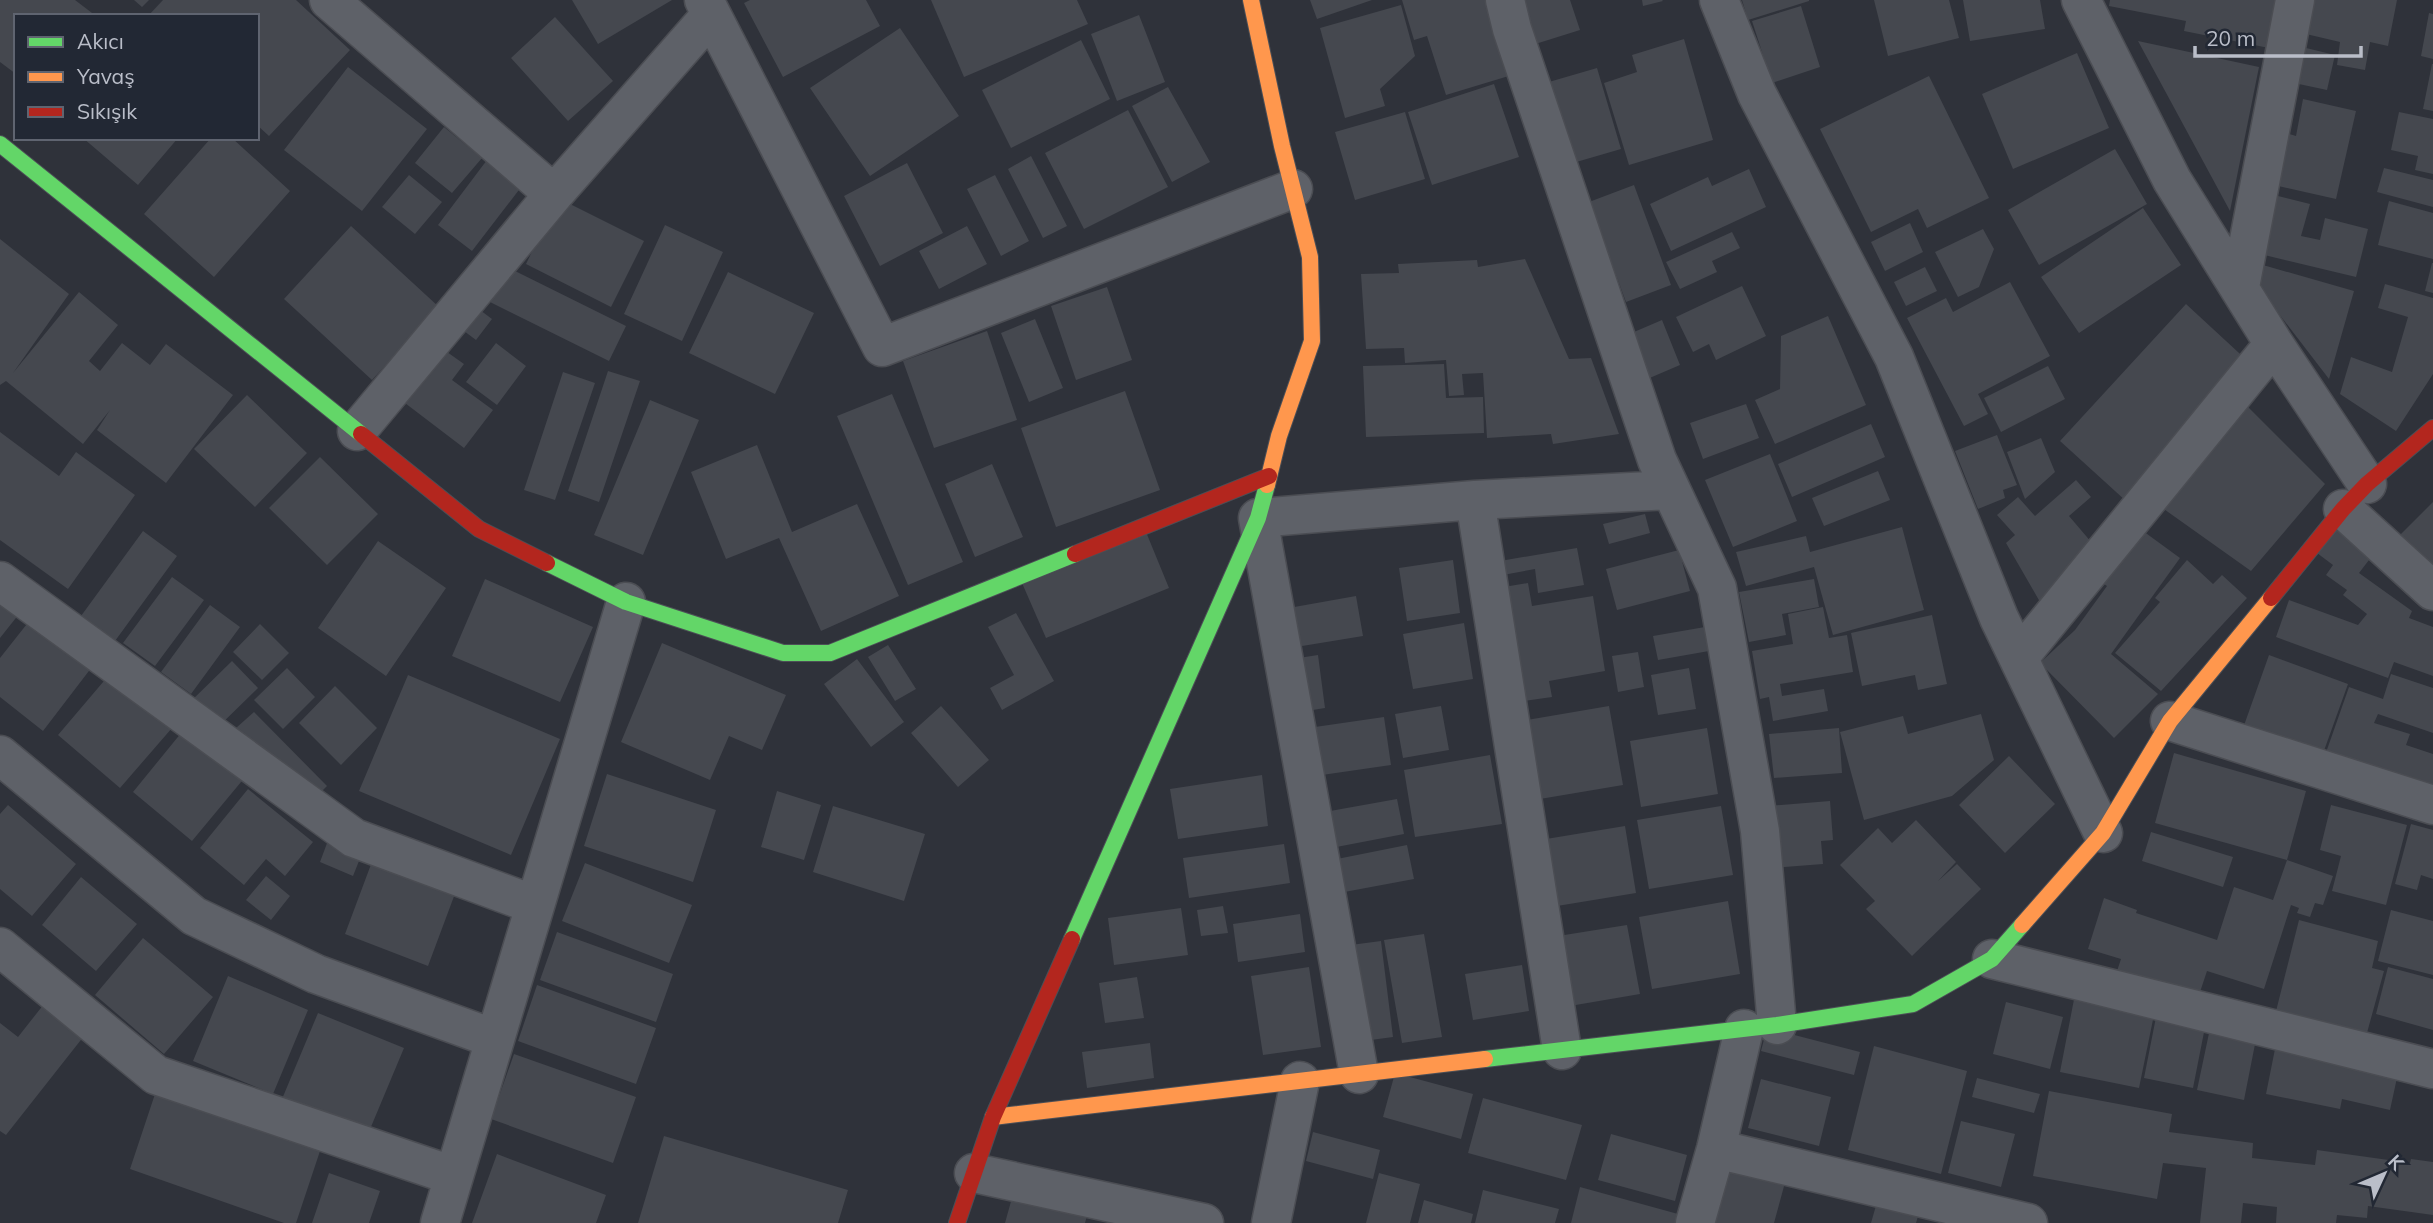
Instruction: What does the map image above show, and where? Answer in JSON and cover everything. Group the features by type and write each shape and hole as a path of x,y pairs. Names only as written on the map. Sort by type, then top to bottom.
{"street":[{"path":"329,0 554,194"},
{"path":"957,1223 993,1117 1258,518 1279,436 1312,341 1310,257 1251,0"},
{"path":"1505,0 1512,29 1657,460 1717,588 1760,831 1761,1027 1716,1149 1695,1223"},
{"path":"1719,0 1757,94 1894,357 1999,618 2020,656 2103,833"},
{"path":"2081,0 2172,180 2274,344 2355,496 2433,591"},
{"path":"2240,287 2295,0"},
{"path":"357,431 707,8 882,348 1293,189"},
{"path":"0,144 479,528 626,602 783,653 830,653 1269,476"},
{"path":"2020,656 2274,344"},
{"path":"993,1117 1761,1027 1913,1004 1992,959 2103,833 2171,721 2355,496 2433,428"},
{"path":"1258,518 1475,500 1670,490"},
{"path":"1475,500 1562,1050"},
{"path":"1258,518 1359,1074"},
{"path":"0,581 354,838 535,905"},
{"path":"440,1223 626,602"},
{"path":"2171,721 2433,805"},
{"path":"0,755 194,916 316,974 495,1039"},
{"path":"0,947 156,1075 454,1176"},
{"path":"1992,959 2433,1069"},
{"path":"1271,1223 1300,1081"},
{"path":"1716,1149 2028,1223"},
{"path":"974,1173 1204,1223"}],"building":[{"path":"0,0 75,0 93,14 14,14 14,72 0,62"},
{"path":"134,0 149,0 142,7"},
{"path":"163,0 296,0 350,50 269,136 259,127 259,14 150,14"},
{"path":"572,0 672,0 598,44"},
{"path":"750,0 866,0 880,26 783,77 744,3"},
{"path":"931,0 1077,0 1088,24 964,77"},
{"path":"1310,0 1372,0 1317,19"},
{"path":"1402,0 1489,0 1512,75 1446,95 1427,36 1414,40"},
{"path":"1513,0 1570,0 1580,30 1529,46"},
{"path":"1642,0 1662,0 1663,1 1643,6"},
{"path":"1742,0 1809,0 1809,1 1748,20"},
{"path":"1874,0 1949,0 1959,38 1888,56"},
{"path":"1963,0 2040,0 2045,29 1970,41"},
{"path":"2110,0 2284,0 2274,49 2184,31 2186,21 2109,6"},
{"path":"2313,0 2397,0 2388,46 2370,42 2365,70 2337,65 2340,42 2306,34"},
{"path":"1401,5 1415,56 1380,89 1385,106 1345,118 1320,28"},
{"path":"1801,6 1820,67 1772,83 1752,21"},
{"path":"2429,13 2433,14 2433,59 2421,56"},
{"path":"1139,15 1165,82 1117,101 1091,34"},
{"path":"555,17 613,81 568,121 511,58"},
{"path":"900,28 959,116 870,176 810,88"},
{"path":"1684,39 1713,140 1629,165 1604,83 1637,72 1632,55"},
{"path":"1081,40 1110,99 1011,148 982,90"},
{"path":"2138,41 2259,67 2230,211"},
{"path":"2302,47 2335,55 2327,90 2294,83"},
{"path":"2077,53 2109,128 2013,169 1982,94"},
{"path":"2433,64 2433,111 2423,109"},
{"path":"348,67 427,129 362,211 284,150"},
{"path":"1597,68 1621,149 1566,165 1542,84"},
{"path":"1929,76 1989,198 1927,228 1918,209 1871,232 1820,129"},
{"path":"1494,84 1519,157 1432,185 1408,112"},
{"path":"1168,87 1210,162 1172,182 1132,106"},
{"path":"2303,99 2356,111 2336,199 2274,185 2286,133 2296,136"},
{"path":"1128,110 1168,187 1084,229 1045,153"},
{"path":"1405,112 1425,179 1355,200 1335,132"},
{"path":"2399,112 2433,119 2433,174 2415,170 2418,156 2391,150"},
{"path":"444,127 482,158 452,193 415,163"},
{"path":"85,140 176,140 138,185"},
{"path":"209,140 234,140 290,191 214,277 144,214"},
{"path":"2115,149 2147,204 2039,265 2008,210"},
{"path":"490,156 525,182 472,251 438,225"},
{"path":"1031,156 1067,226 1043,238 1008,169"},
{"path":"907,163 943,233 880,266 844,196"},
{"path":"2384,168 2433,180 2433,207 2377,192"},
{"path":"1749,169 1766,207 1671,251 1650,204 1708,177 1712,186"},
{"path":"409,175 442,202 415,234 382,207"},
{"path":"995,175 1029,241 1001,256 967,189"},
{"path":"1634,185 1671,285 1626,302 1589,202"},
{"path":"2270,194 2310,204 2301,236 2320,240 2325,218 2368,229 2356,277 2256,253"},
{"path":"558,198 644,241 611,307 526,264"},
{"path":"2389,201 2433,213 2433,259 2378,245"},
{"path":"2143,208 2181,265 2079,333 2041,277"},
{"path":"1910,223 1923,252 1885,271 1871,242"},
{"path":"665,225 723,252 682,341 624,314"},
{"path":"351,226 439,307 372,380 284,299"},
{"path":"967,226 987,264 939,289 919,251"},
{"path":"1983,229 1994,249 1979,287 1958,297 1935,252"},
{"path":"1732,232 1740,248 1712,261 1717,272 1680,289 1666,262"},
{"path":"0,239 69,294 13,373 79,292 118,325 89,361 100,371 122,343 150,365 166,344 233,395 166,483 97,430 110,410 83,444 6,381 0,385"},
{"path":"1525,259 1569,359 1591,358 1619,434 1553,444 1551,434 1487,438 1483,373 1462,374 1464,395 1449,396 1446,360 1405,363 1404,348 1366,349 1361,274 1399,273 1398,264 1477,260 1478,267"},
{"path":"2433,263 2433,293 2425,291"},
{"path":"2263,265 2354,291 2329,379 2256,284"},
{"path":"505,266 626,326 609,361 488,301"},
{"path":"1925,267 1937,291 1906,306 1894,282"},
{"path":"728,272 814,313 775,394 689,353"},
{"path":"2010,282 2050,356 1978,394 1988,414 1964,426 1907,318 1946,298 1953,312"},
{"path":"2385,284 2433,298 2433,374 2396,431 2340,394 2351,357 2392,372 2408,317 2378,308"},
{"path":"1742,286 1766,336 1716,360 1709,344 1693,352 1676,317"},
{"path":"1107,287 1132,360 1076,380 1051,306"},
{"path":"472,304 492,319 476,340 456,325"},
{"path":"2186,304 2252,365 2126,501 2060,441"},
{"path":"1828,316 1866,405 1775,444 1755,400 1780,389 1781,336"},
{"path":"1035,319 1063,388 1029,402 1001,333"},
{"path":"1662,320 1680,365 1638,383 1620,338"},
{"path":"987,331 1017,420 934,448 903,361"},
{"path":"496,343 526,366 497,405 466,382"},
{"path":"440,347 464,364 452,380 493,410 464,448 401,400"},
{"path":"1444,364 1446,398 1483,397 1484,433 1366,437 1363,366"},
{"path":"2048,366 2065,399 2001,432 1984,398"},
{"path":"608,371 640,381 599,502 568,491"},
{"path":"563,372 595,383 555,500 524,490"},
{"path":"1125,391 1160,490 1056,527 1021,428"},
{"path":"892,394 963,562 908,585 837,416"},
{"path":"247,395 307,453 255,507 194,449"},
{"path":"650,400 699,420 643,555 594,535"},
{"path":"1746,404 1759,438 1703,459 1690,423"},
{"path":"2247,406 2325,484 2251,571 2161,507"},
{"path":"1871,424 1885,457 1792,497 1778,464"},
{"path":"0,432 59,476 76,452 135,495 68,589 0,540"},
{"path":"1997,435 2017,485 2003,490 2005,498 1978,509 1955,451"},
{"path":"2041,438 2055,472 2025,499 2007,452"},
{"path":"757,445 792,532 857,504 899,596 821,631 779,538 726,559 691,472"},
{"path":"1770,454 1797,521 1733,547 1705,480"},
{"path":"320,457 378,514 327,565 269,508"},
{"path":"992,464 1023,537 975,557 945,484"},
{"path":"1878,471 1890,500 1824,526 1812,498"},
{"path":"2076,480 2091,497 2069,516 2098,550 2040,602 2006,543 2015,535 1997,515 2018,497 2035,516"},
{"path":"2433,502 2433,585 2391,544"},
{"path":"1645,514 1650,533 1609,544 1603,524"},
{"path":"2341,519 2379,547 2359,573 2412,611 2409,618 2433,627 2433,676 2394,662 2388,678 2276,637 2289,600 2358,625 2367,614 2343,595 2347,590 2326,575 2333,565 2317,553"},
{"path":"1902,527 1924,610 1833,635 1814,567 1746,586 1736,552 1806,536 1810,552"},
{"path":"143,531 177,556 115,641 81,616"},
{"path":"2143,531 2180,558 2111,654 2158,694 2114,738 2040,663 2075,630 2107,586 2099,581"},
{"path":"1146,532 1169,588 1046,638 1022,583"},
{"path":"378,541 446,588 386,676 318,628"},
{"path":"1577,548 1584,585 1538,593 1535,569 1503,575 1500,561"},
{"path":"1679,550 1690,591 1617,610 1606,569"},
{"path":"1453,560 1460,613 1407,621 1399,568"},
{"path":"2187,560 2213,584 2222,575 2247,598 2161,691 2115,653 2160,602 2155,598"},
{"path":"172,577 204,600 155,666 123,643"},
{"path":"485,579 593,627 560,702 452,656"},
{"path":"1814,579 1819,607 1782,614 1786,635 1749,642 1739,592"},
{"path":"1528,583 1532,606 1593,596 1605,671 1549,681 1552,697 1517,702 1498,588"},
{"path":"0,591 23,609 0,638"},
{"path":"1356,596 1363,636 1290,648 1283,609"},
{"path":"210,605 240,627 191,694 161,672"},
{"path":"1823,607 1829,638 1847,635 1853,672 1780,684 1782,696 1824,689 1828,711 1773,721 1769,697 1760,699 1752,651 1793,644 1788,614"},
{"path":"1016,613 1054,681 1002,710 990,688 1014,675 988,627"},
{"path":"34,615 95,663 43,731 0,697 0,658"},
{"path":"1932,615 1947,684 1918,690 1915,675 1862,686 1851,633"},
{"path":"1464,623 1473,679 1413,689 1403,634"},
{"path":"260,624 289,653 262,680 233,652"},
{"path":"1705,627 1709,651 1658,660 1653,636"},
{"path":"662,643 786,695 762,750 729,736 710,780 621,742"},
{"path":"888,645 916,689 895,701 868,657"},
{"path":"1638,652 1644,687 1618,692 1612,656"},
{"path":"1318,655 1325,708 1300,712 1292,659"},
{"path":"2269,655 2348,684 2321,759 2242,731"},
{"path":"857,659 904,722 871,747 824,684"},
{"path":"232,661 258,688 213,732 187,705"},
{"path":"287,668 315,697 283,729 254,700"},
{"path":"1689,668 1696,709 1658,715 1651,675"},
{"path":"2391,674 2433,688 2433,733 2378,714 2374,723 2410,734 2406,745 2433,754 2433,800 2323,761 2349,687 2383,699"},
{"path":"109,675 172,728 120,788 58,735"},
{"path":"408,675 560,739 511,855 359,791"},
{"path":"335,686 377,728 341,765 299,723"},
{"path":"941,706 989,760 958,787 911,733"},
{"path":"1441,706 1449,750 1403,758 1395,714"},
{"path":"1609,706 1623,785 1534,800 1521,721"},
{"path":"254,712 327,786 310,803 236,728"},
{"path":"1981,714 1994,760 1952,796 1864,820 1840,732 1903,716 1908,734"},
{"path":"1384,717 1391,765 1315,776 1308,728"},
{"path":"186,727 246,776 192,841 133,792"},
{"path":"1707,728 1718,794 1641,807 1630,741"},
{"path":"1839,728 1842,773 1774,778 1769,734"},
{"path":"2174,753 2306,791 2287,860 2155,823"},
{"path":"1490,755 1502,824 1415,837 1404,770"},
{"path":"2009,756 2055,804 2005,853 1959,805"},
{"path":"607,774 716,810 693,882 584,846"},
{"path":"1262,775 1268,826 1178,839 1170,789"},
{"path":"248,789 313,842 285,876 266,859 244,885 200,848"},
{"path":"777,791 821,805 804,860 761,847"},
{"path":"1397,799 1404,834 1326,849 1319,813"},
{"path":"1830,801 1833,840 1821,841 1823,864 1772,868 1768,806"},
{"path":"8,805 76,864 32,916 0,889 0,814"},
{"path":"2331,805 2407,825 2386,905 2332,891 2341,856 2320,850"},
{"path":"833,806 925,834 904,901 813,872"},
{"path":"1721,806 1733,875 1649,889 1637,820"},
{"path":"1916,820 1956,862 1938,881 1957,864 1981,889 1912,956 1866,909 1875,901 1840,865 1878,828 1892,843"},
{"path":"2411,824 2433,830 2433,879 2421,875 2417,890 2395,884"},
{"path":"1625,826 1636,893 1551,907 1540,840"},
{"path":"333,827 367,841 353,876 320,862"},
{"path":"2151,832 2233,857 2223,887 2142,861"},
{"path":"1284,844 1290,883 1189,898 1183,858"},
{"path":"1407,845 1414,879 1339,893 1332,860"},
{"path":"373,859 456,891 428,966 345,934"},
{"path":"2287,860 2333,876 2323,905 2315,903 2310,917 2297,913 2299,908 2291,905 2264,989 2207,971 2196,1004 2115,977 2121,959 2088,949 2104,898 2137,910 2136,913 2217,940 2234,887 2273,900"},
{"path":"585,863 692,905 669,963 562,921"},
{"path":"266,876 290,896 271,920 246,900"},
{"path":"81,877 137,924 96,971 42,925"},
{"path":"1728,901 1740,974 1652,989 1639,917"},
{"path":"1223,906 1228,933 1201,936 1197,910"},
{"path":"1181,908 1188,955 1114,965 1108,918"},
{"path":"2391,910 2433,921 2433,975 2378,961"},
{"path":"1300,914 1305,952 1238,962 1233,924"},
{"path":"2299,920 2378,941 2372,968 2384,971 2362,1051 2272,1027"},
{"path":"1627,925 1640,994 1564,1007 1552,937"},
{"path":"557,932 673,974 656,1022 540,980"},
{"path":"1424,934 1442,1037 1402,1043 1384,940"},
{"path":"143,938 213,997 164,1054 95,995"},
{"path":"1381,941 1393,1037 1356,1042 1343,946"},
{"path":"1522,965 1529,1011 1473,1020 1465,974"},
{"path":"1309,967 1321,1047 1263,1055 1251,976"},
{"path":"2388,967 2433,979 2433,1030 2376,1014"},
{"path":"228,976 308,1010 273,1094 193,1061"},
{"path":"1137,977 1144,1018 1105,1023 1099,983"},
{"path":"537,985 656,1028 636,1084 518,1041"},
{"path":"2076,989 2156,1005 2139,1088 2060,1072"},
{"path":"2006,1002 2063,1017 2050,1069 1993,1054"},
{"path":"44,1004 84,1036 6,1135 0,1131 0,1023 18,1037"},
{"path":"2158,1007 2207,1017 2193,1088 2144,1078"},
{"path":"318,1013 404,1048 368,1134 282,1099"},
{"path":"2212,1019 2258,1029 2244,1100 2197,1090"},
{"path":"1767,1028 1860,1052 1854,1075 1761,1051"},
{"path":"1150,1043 1154,1078 1087,1088 1082,1052"},
{"path":"2276,1044 2400,1064 2390,1110 2342,1099 2340,1109 2266,1094"},
{"path":"1874,1046 1967,1071 1941,1174 1848,1150"},
{"path":"514,1054 636,1097 613,1163 491,1119"},
{"path":"1395,1073 1473,1094 1461,1139 1383,1117"},
{"path":"1977,1078 2040,1094 2034,1113 1972,1097"},
{"path":"1761,1079 1831,1097 1819,1146 1748,1128"},
{"path":"158,1085 323,1142 296,1223 284,1223 130,1169"},
{"path":"2049,1091 2172,1114 2169,1132 2253,1143 2252,1158 2315,1165 2317,1150 2410,1163 2411,1159 2433,1162 2433,1215 2368,1206 2367,1218 2337,1215 2336,1223 2276,1223 2277,1207 2243,1203 2241,1223 2200,1223 2206,1168 2163,1163 2157,1199 2033,1176"},
{"path":"1483,1098 1582,1125 1566,1180 1468,1153"},
{"path":"1961,1121 2015,1134 2001,1187 1948,1173"},
{"path":"1313,1132 1380,1150 1373,1179 1306,1161"},
{"path":"1611,1134 1687,1155 1675,1201 1598,1180"},
{"path":"664,1136 848,1190 838,1223 638,1223"},
{"path":"497,1154 606,1195 596,1223 472,1223"},
{"path":"1727,1163 1786,1179 1774,1223 1711,1223"},
{"path":"329,1173 380,1191 369,1223 312,1223"},
{"path":"1379,1173 1420,1184 1410,1223 1366,1223"},
{"path":"1015,1187 1089,1208 1085,1223 1005,1223"},
{"path":"1580,1187 1678,1214 1676,1223 1571,1223"},
{"path":"1483,1190 1559,1209 1555,1223 1475,1223"},
{"path":"1879,1195 1921,1206 1916,1223 1871,1223"},
{"path":"1424,1200 1473,1214 1471,1223 1418,1223"}],"traffic: fast":[{"path":"0,144 361,434"},
{"path":"1072,939 1258,518 1267,485"},
{"path":"547,563 626,602 783,653 830,653 1075,554"},
{"path":"1485,1059 1777,1025 1913,1004 1992,959 2022,925"}],"traffic: slow":[{"path":"1251,0 1282,146 1310,257 1312,341 1279,436 1267,485"},
{"path":"2022,925 2103,833 2170,721 2271,598"},
{"path":"993,1117 1485,1059"}],"traffic: jam":[{"path":"2271,598 2343,509 2367,484 2433,428"},
{"path":"361,434 479,529 547,563"},
{"path":"1075,554 1269,476"},
{"path":"957,1223 993,1117 1072,939"}]}
